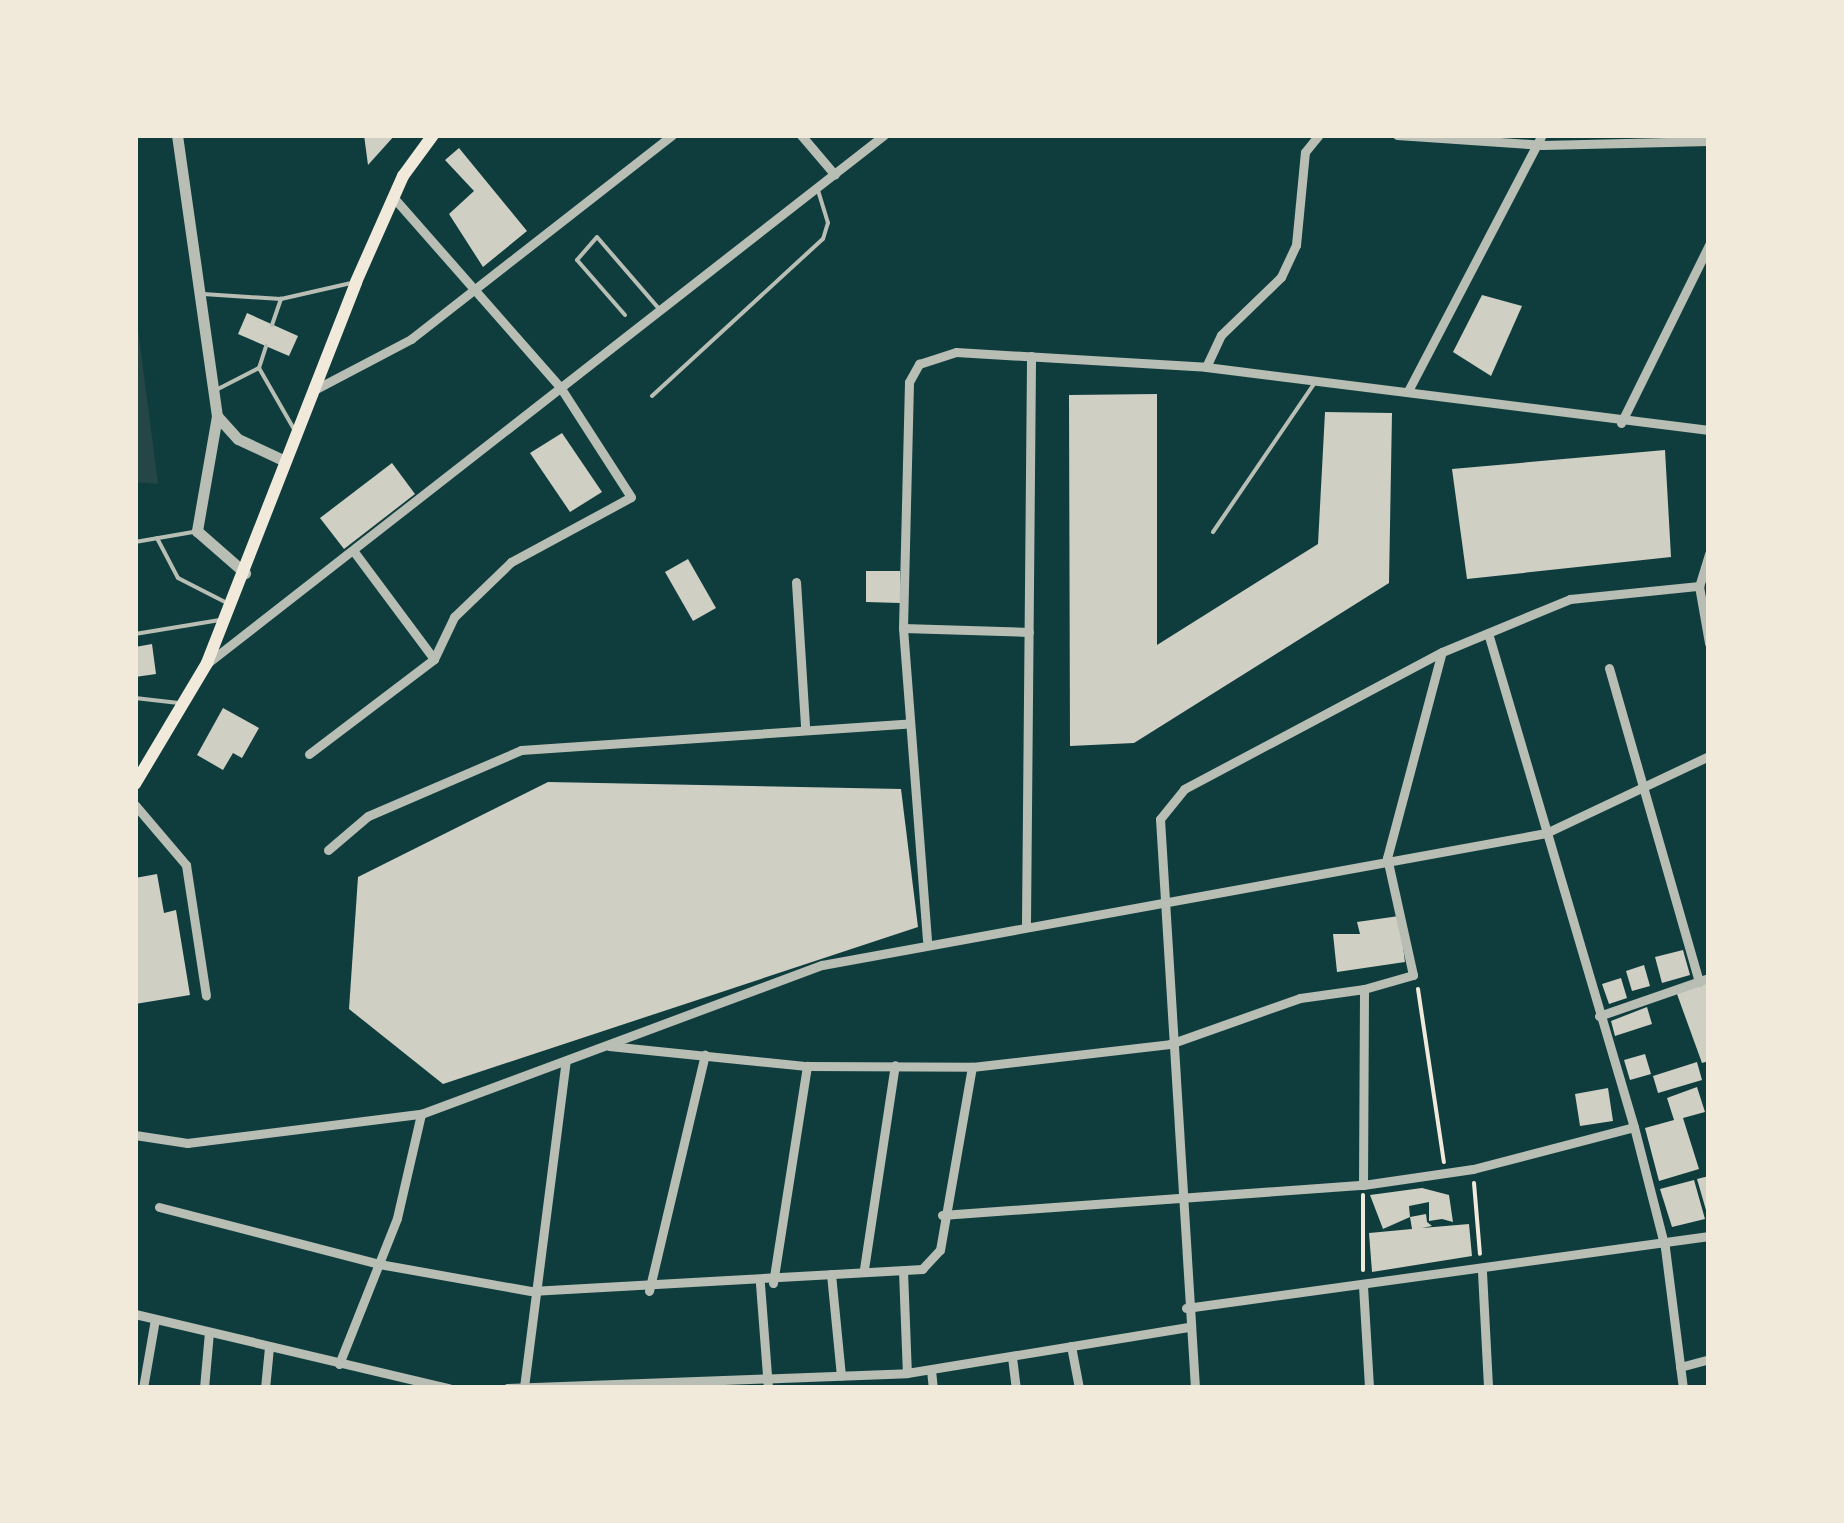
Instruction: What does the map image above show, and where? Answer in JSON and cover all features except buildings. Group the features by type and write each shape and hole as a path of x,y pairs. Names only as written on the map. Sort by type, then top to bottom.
{"main road":[{"path":"135,784 207,663 356,282 393,197 433,135"}],"street":[{"path":"177,135 216,416 197,531 245,573"},
{"path":"314,390 354,374 478,291 672,135"},
{"path":"801,135 834,175"},
{"path":"207,663 355,553 560,386 884,135"},
{"path":"1397,135 1709,142"},
{"path":"1206,367 1221,335 1281,276 1317,136"},
{"path":"1408,391 1542,140"},
{"path":"308,754 434,659 472,594 510,562 626,505 631,487 560,386 393,197"},
{"path":"1621,423 1709,245"},
{"path":"928,940 906,724 903,628 909,382 919,364 956,352 1206,367 1408,391 1621,423 1709,430"},
{"path":"1026,923 1031,356"},
{"path":"216,416 238,439 285,460"},
{"path":"355,553 434,659"},
{"path":"1709,554 1699,586 1709,643"},
{"path":"796,582 805,726"},
{"path":"1195,1388 1186,1308 1160,819 1171,799 1442,652 1488,633 1570,600 1699,586"},
{"path":"903,628 1028,632"},
{"path":"1488,633 1634,1127 1665,1248 1683,1388"},
{"path":"606,1046 808,1066 972,1067 1170,1044 1300,998 1364,989 1414,975 1386,858 1442,652"},
{"path":"1599,1016 1704,980 1610,668"},
{"path":"328,850 368,816 521,750 805,726 906,724"},
{"path":"135,1135 187,1143 421,1114 822,966 928,940 1546,833 1709,756"},
{"path":"135,805 186,865 206,995"},
{"path":"1363,1185 1364,989"},
{"path":"650,1290 705,1055"},
{"path":"524,1387 531,1291 566,1061"},
{"path":"864,1270 895,1065"},
{"path":"772,1283 808,1066"},
{"path":"159,1208 379,1264 531,1291 650,1290 772,1283 864,1270 902,1271 933,1263 972,1067"},
{"path":"338,1364 413,1170 421,1114"},
{"path":"942,1215 1180,1194 1363,1185 1473,1168 1634,1127"},
{"path":"1186,1308 1665,1248 1709,1236"},
{"path":"902,1271 907,1373"},
{"path":"1482,1272 1488,1388"},
{"path":"831,1274 841,1376"},
{"path":"760,1284 768,1384"},
{"path":"1363,1286 1369,1388"},
{"path":"135,1314 449,1388"},
{"path":"143,1388 155,1319"},
{"path":"507,1388 768,1384 907,1373 1188,1327"},
{"path":"204,1388 208,1332"},
{"path":"1071,1346 1079,1388"},
{"path":"266,1388 269,1347"},
{"path":"1012,1357 1016,1388"},
{"path":"1680,1368 1709,1359"},
{"path":"135,1363 148,1365"},
{"path":"931,1370 932,1388"}],"lane":[{"path":"652,396 823,239 817,188"},
{"path":"624,315 577,260 597,238 660,310"},
{"path":"200,294 281,299 356,282"},
{"path":"272,324 281,299"},
{"path":"213,391 258,368 266,346"},
{"path":"258,368 296,432"},
{"path":"1213,532 1316,380"},
{"path":"135,542 197,531"},
{"path":"157,538 178,578 232,605"},
{"path":"135,634 225,620"},
{"path":"135,698 184,704"}],"path":[{"path":"1414,975 1446,1173"},
{"path":"1473,1168 1482,1272"},
{"path":"1363,1185 1363,1286"}],"shaded area":[{"path":"135,306 158,484 135,482"}]}
